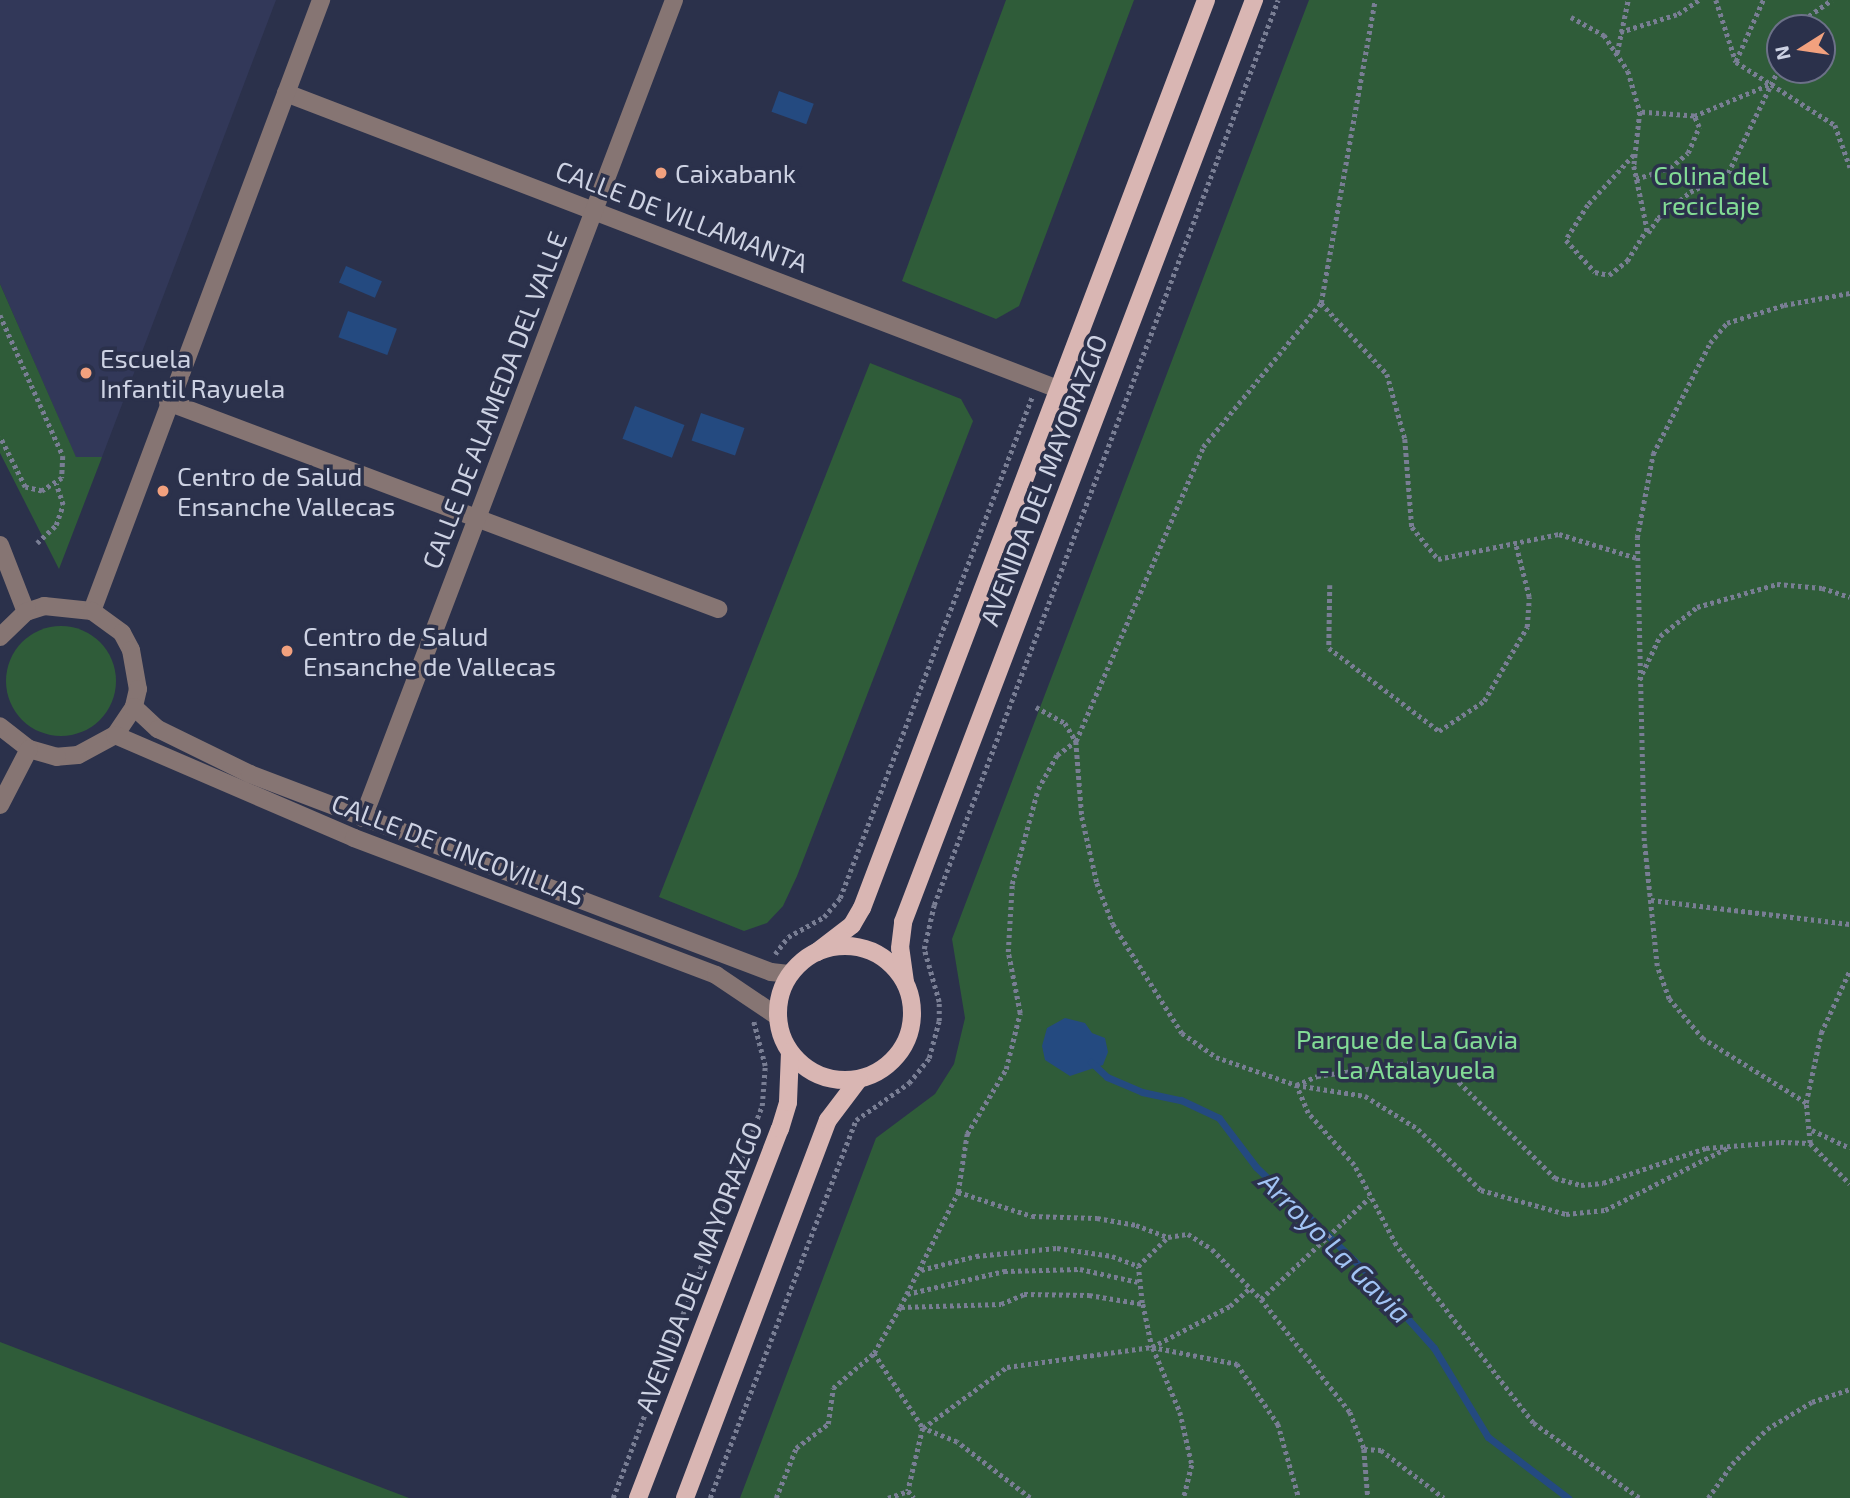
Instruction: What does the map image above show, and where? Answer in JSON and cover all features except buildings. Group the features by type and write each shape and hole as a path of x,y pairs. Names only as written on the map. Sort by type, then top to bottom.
{"main road":[{"name":"AVENIDA DEL MAYORAZGO","path":"817,952 852,925 862,908 1206,0"},
{"name":"AVENIDA DEL MAYORAZGO","path":"905,982 900,948 903,922 1254,0"},
{"path":"685,1498 828,1120 859,1079 897,1056 908,1037 912,1015 905,982 884,958 865,948 841,946 817,952 789,974 780,994 777,1016 790,1052 821,1076 859,1079"},
{"name":"AVENIDA DEL MAYORAZGO","path":"638,1498 780,1129 789,1102 790,1052"}],"street":[{"path":"92,611 168,402 321,0"},
{"name":"CALLE DE ALAMEDA DEL VALLE","path":"363,818 674,0"},
{"name":"CALLE DE VILLAMANTA","path":"286,93 1058,389"},
{"path":"168,402 718,609"},
{"path":"0,545 26,612"},
{"path":"0,637 26,612 59,605 92,611 110,621 131,650 138,689 134,706 115,735 78,755 57,757 29,749 0,726"},
{"name":"CALLE DE CINCOVILLAS","path":"134,706 158,729 214,758 363,818 764,969 789,974"},
{"name":"CALLE DE CINCOVILLAS","path":"115,735 354,838 716,975 777,1016"},
{"path":"0,805 29,749"}],"path":[{"path":"710,1498 856,1120 909,1083 929,1058 939,1021 939,1002 924,949 934,905 1278,0"},
{"path":"776,1498 796,1448 828,1424 832,1388 874,1353 920,1270 958,1192 967,1134 1006,1069 1020,1013 1008,952 1012,884 1038,789 1057,755 1076,741 1203,447 1321,303 1375,0"},
{"path":"1617,54 1629,0"},
{"path":"1620,32 1678,14 1699,0"},
{"path":"1716,0 1736,62 1766,81"},
{"path":"1736,62 1763,0"},
{"path":"1811,14 1832,0"},
{"path":"1572,18 1604,35 1628,71 1640,113 1634,155 1636,179 1648,233 1658,218 1690,192 1728,173 1771,84"},
{"path":"1640,113 1694,116 1771,84"},
{"path":"1771,84 1835,125 1850,166"},
{"path":"1636,179 1670,169 1688,153 1699,127 1694,116"},
{"path":"1634,155 1588,205 1566,240 1595,272 1609,275 1627,261 1647,228"},
{"path":"1806,1103 1703,1038 1669,999 1657,966 1644,841 1637,558 1644,487 1653,454 1710,343 1727,323 1784,305 1850,293"},
{"path":"1321,303 1387,374 1405,439 1412,527 1424,546 1438,559 1516,546 1559,534 1637,558"},
{"path":"0,315 63,456 65,468 56,484 41,491 25,487 0,438"},
{"path":"781,945 824,917 841,898 1038,380"},
{"path":"37,543 56,525 63,505 56,484"},
{"path":"1330,585 1329,648 1439,731 1484,701 1527,627 1530,597 1516,546"},
{"path":"1638,681 1660,636 1697,607 1736,592 1777,584 1822,588 1850,597"},
{"path":"1036,707 1065,723 1076,741 1082,817 1097,883 1113,924 1182,1032 1216,1057 1296,1085 1365,1096 1418,1129 1480,1189 1566,1214 1605,1210 1732,1146"},
{"path":"1651,900 1850,924"},
{"path":"1810,1143 1812,1130 1806,1103 1821,1033 1850,970"},
{"path":"613,1498 762,1106 765,1066 753,1030"},
{"path":"1296,1085 1317,1076 1410,1063 1434,1067 1458,1083 1555,1178 1581,1185 1603,1183 1706,1148 1810,1143 1850,1184"},
{"path":"1296,1085 1308,1113 1354,1165 1369,1198 1443,1310 1533,1423 1639,1498"},
{"path":"1812,1130 1850,1147"},
{"path":"958,1192 1032,1216 1097,1218 1136,1225 1168,1237 1188,1234 1212,1249 1261,1299 1350,1412 1364,1449 1368,1498"},
{"path":"1261,1299 1369,1198"},
{"path":"1168,1237 1138,1266 1138,1282 1152,1348 1180,1412 1192,1465 1184,1498"},
{"path":"920,1270 976,1256 1057,1248 1112,1256 1138,1266"},
{"path":"907,1294 1003,1271 1080,1269 1138,1282"},
{"path":"1152,1348 1230,1306 1249,1289"},
{"path":"900,1307 1001,1304 1024,1294 1088,1295 1143,1304"},
{"path":"908,1491 923,1428 1007,1367 1152,1348 1237,1364 1278,1424 1300,1498"},
{"path":"874,1353 923,1428 957,1442 1030,1498"},
{"path":"1708,1498 1732,1464 1768,1429 1812,1402 1850,1389"},
{"path":"1364,1449 1381,1450 1444,1498"},
{"path":"888,1498 908,1491"},
{"path":"908,1491 914,1498"}],"shaded area":[{"path":"0,0 276,0 102,457 76,458 0,284"},
{"path":"779,91 814,104 806,124 771,112"},
{"path":"346,266 382,281 375,298 339,283"},
{"path":"348,311 397,329 387,355 338,337"},
{"path":"635,406 684,425 672,458 622,439"},
{"path":"701,413 744,428 735,455 692,440"},
{"path":"1065,1018 1085,1023 1092,1033 1105,1038 1108,1052 1103,1065 1070,1076 1045,1060 1042,1046 1047,1028"}],"green space":[{"path":"1006,0 1134,0 1019,306 996,319 902,281"},
{"name":"Parque de La Gavia - La Atalayuela","path":"1309,0 1850,0 1850,1498 740,1498 876,1138 935,1094 954,1064 965,1018 952,939"},
{"path":"0,284 76,457 102,457 59,569 0,453"},
{"path":"870,363 961,399 973,421 797,876 783,906 767,923 744,931 659,897"},
{"path":"61,626 82,630 100,642 112,660 116,681 112,702 100,720 82,732 61,736 40,732 22,720 10,702 6,681 10,660 22,642 40,630"},
{"path":"0,1342 409,1498 0,1498"}],"waterway":[{"name":"Arroyo La Gavia","path":"1091,1062 1107,1077 1142,1092 1181,1100 1219,1118 1256,1167 1364,1270 1434,1348 1488,1437 1568,1498"}],"place":[{"name":"Caixabank","path":"661,173"},
{"name":"Escuela Infantil Rayuela","path":"86,373"},
{"name":"Centro de Salud Ensanche Vallecas","path":"163,491"},
{"name":"Centro de Salud Ensanche de Vallecas","path":"287,651"}],"park label":[{"name":"Colina del reciclaje","path":"1711,190"}]}
